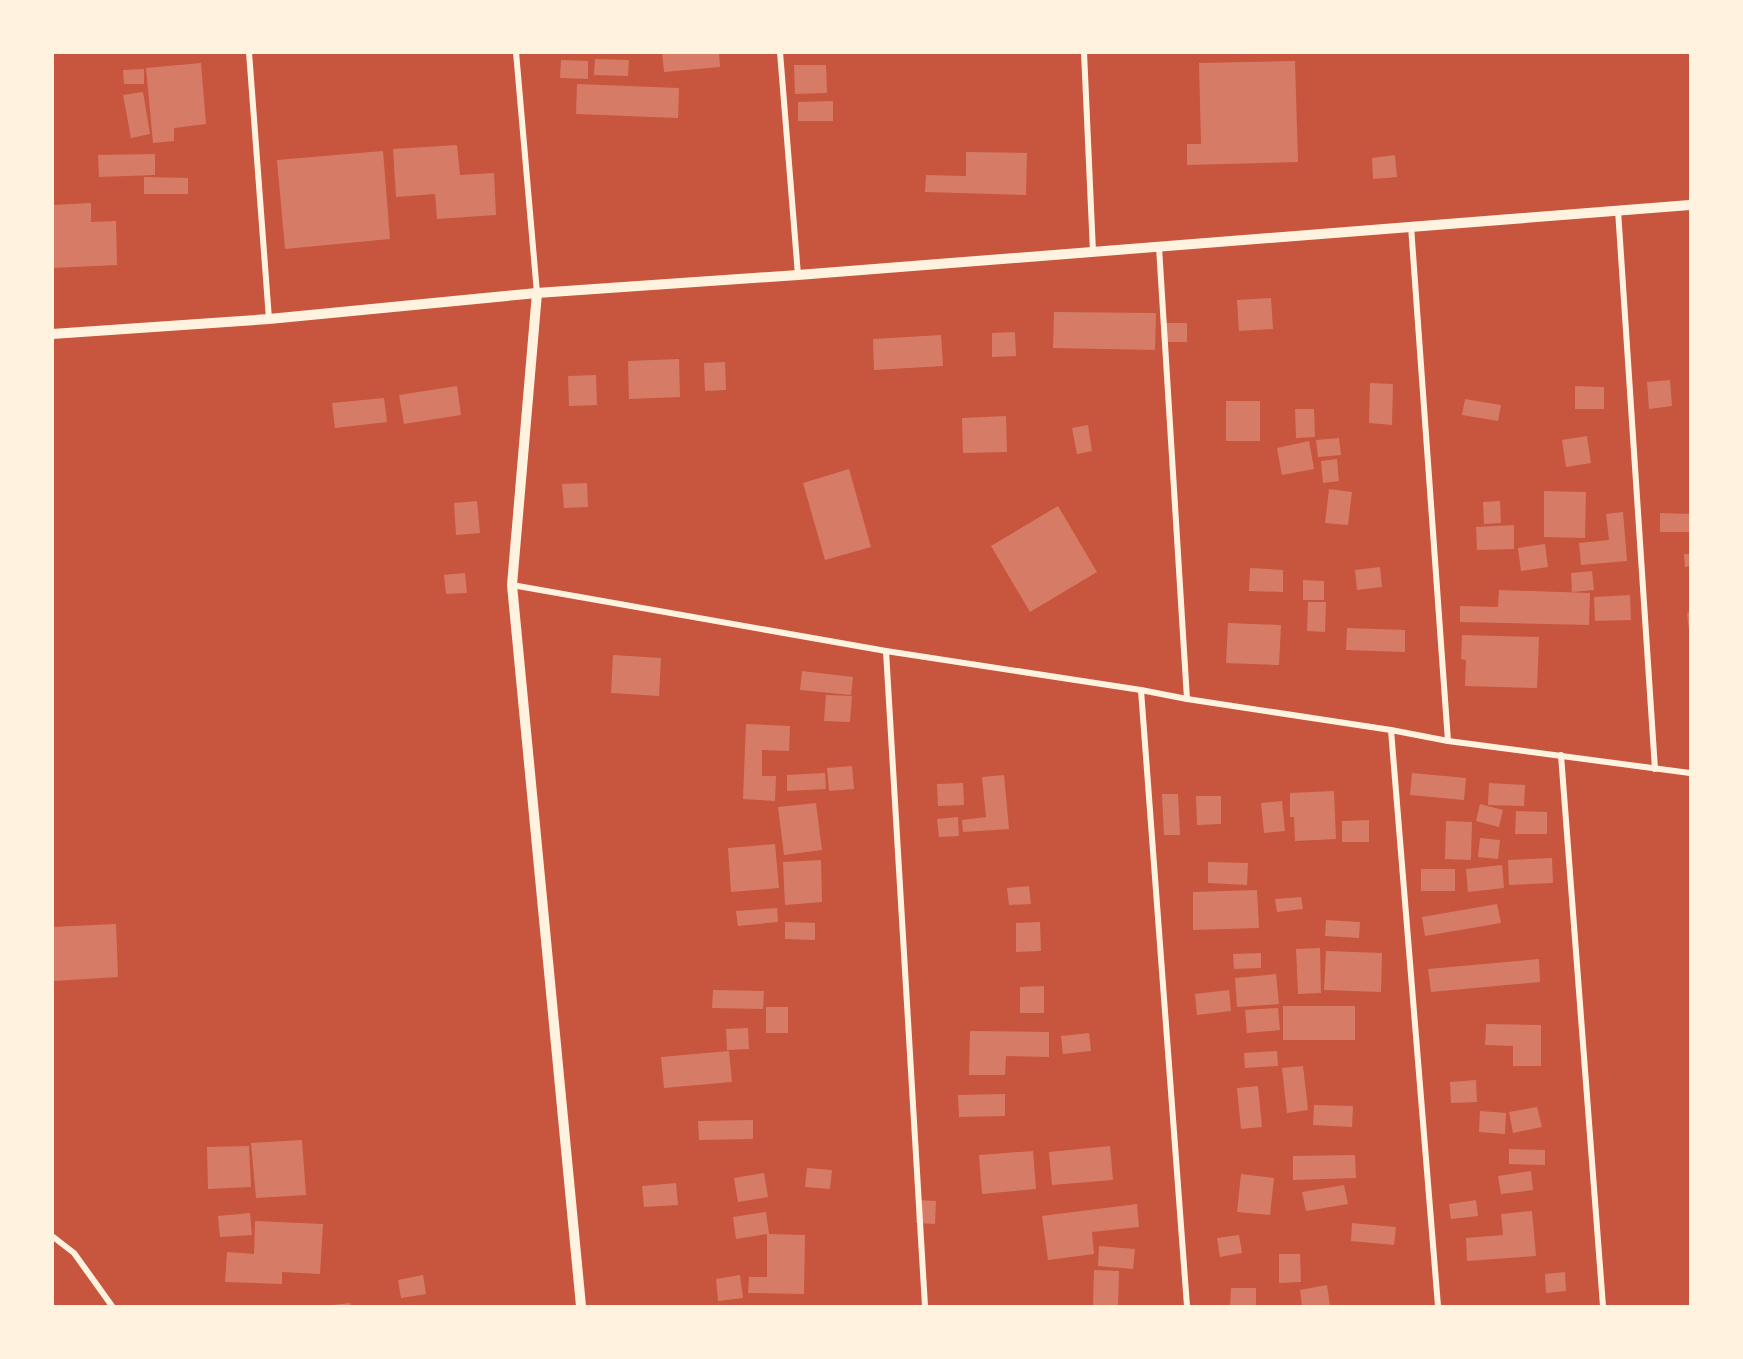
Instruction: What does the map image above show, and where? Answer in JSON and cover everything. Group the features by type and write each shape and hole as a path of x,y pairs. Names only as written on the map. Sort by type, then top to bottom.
{"street":[{"path":"249,52 269,319"},
{"path":"516,52 537,293 512,585 581,1306"},
{"path":"780,52 798,275"},
{"path":"1084,52 1093,252"},
{"path":"52,334 269,319 537,293 1690,206"},
{"path":"1618,210 1655,769"},
{"path":"1411,226 1448,741"},
{"path":"1159,247 1187,699"},
{"path":"512,585 886,651 1391,730 1448,741 1690,773"},
{"path":"886,651 925,1306"},
{"path":"1141,690 1187,1306"},
{"path":"1391,730 1438,1306"},
{"path":"1562,755 1603,1306"},
{"path":"52,1236 74,1253 112,1306"}],"building":[{"path":"662,52 719,52 720,67 664,72"},
{"path":"595,59 629,60 628,76 594,75"},
{"path":"561,60 588,61 588,79 560,78"},
{"path":"1295,61 1298,162 1187,165 1187,144 1201,144 1199,63"},
{"path":"201,63 206,124 174,128 174,141 153,143 146,68"},
{"path":"794,65 826,65 827,93 795,94"},
{"path":"144,69 144,84 124,84 123,70"},
{"path":"577,84 679,88 678,118 576,114"},
{"path":"143,92 150,134 131,138 123,95"},
{"path":"833,101 833,121 798,121 798,102"},
{"path":"457,145 460,175 494,173 496,215 437,219 435,194 396,197 393,149"},
{"path":"383,151 390,239 285,249 277,160"},
{"path":"966,152 1027,153 1026,195 925,192 926,175 966,176"},
{"path":"155,154 155,175 99,177 98,155"},
{"path":"1395,155 1397,177 1373,179 1372,158"},
{"path":"144,177 188,178 188,194 144,194"},
{"path":"91,203 91,222 116,221 117,265 52,268 52,205"},
{"path":"1271,298 1273,329 1239,331 1237,300"},
{"path":"1054,312 1156,313 1155,350 1053,348"},
{"path":"1165,323 1187,323 1187,342 1164,342"},
{"path":"1015,332 1016,356 992,357 992,333"},
{"path":"941,335 943,366 874,370 873,339"},
{"path":"679,359 680,397 629,399 628,361"},
{"path":"725,362 726,390 705,391 704,363"},
{"path":"596,375 597,405 569,406 568,376"},
{"path":"1670,380 1672,406 1649,409 1647,382"},
{"path":"1370,383 1393,384 1392,425 1369,423"},
{"path":"457,386 461,415 404,424 399,395"},
{"path":"1575,386 1604,387 1604,409 1575,409"},
{"path":"384,398 387,422 335,428 332,403"},
{"path":"1465,399 1501,405 1498,421 1462,415"},
{"path":"1226,401 1260,401 1260,441 1226,441"},
{"path":"1295,409 1314,409 1315,437 1296,438"},
{"path":"1006,416 1007,452 963,453 962,418"},
{"path":"1088,425 1092,451 1077,454 1072,428"},
{"path":"1587,436 1591,463 1566,467 1562,440"},
{"path":"1339,438 1341,455 1318,457 1316,440"},
{"path":"1309,441 1314,469 1282,475 1277,448"},
{"path":"1337,459 1339,481 1323,483 1321,461"},
{"path":"849,469 871,547 825,560 803,483"},
{"path":"587,483 588,507 564,508 562,484"},
{"path":"1329,489 1352,492 1348,525 1325,523"},
{"path":"1544,491 1586,492 1585,538 1544,537"},
{"path":"477,501 480,533 456,535 454,503"},
{"path":"1500,501 1501,523 1484,524 1483,502"},
{"path":"1058,506 1097,572 1030,612 991,546"},
{"path":"1623,512 1627,561 1581,565 1579,543 1609,540 1606,514"},
{"path":"1660,513 1690,514 1690,532 1660,532"},
{"path":"1514,525 1514,549 1477,550 1476,527"},
{"path":"1545,544 1548,567 1521,571 1518,548"},
{"path":"1684,554 1690,554 1690,566 1685,567"},
{"path":"1380,567 1382,587 1357,590 1355,570"},
{"path":"1250,568 1283,570 1283,592 1249,591"},
{"path":"1592,571 1594,590 1572,592 1571,573"},
{"path":"465,573 467,593 446,594 444,575"},
{"path":"1303,580 1324,581 1324,600 1303,600"},
{"path":"1499,590 1590,593 1589,625 1460,622 1460,606 1498,607"},
{"path":"1630,595 1631,620 1595,621 1594,597"},
{"path":"1308,602 1326,602 1325,632 1307,631"},
{"path":"1690,612 1690,630 1689,630 1687,613"},
{"path":"1228,623 1281,625 1279,665 1226,663"},
{"path":"1347,628 1405,630 1405,652 1346,650"},
{"path":"1462,635 1539,637 1537,688 1465,686 1466,660 1461,659"},
{"path":"613,655 661,658 659,696 611,693"},
{"path":"802,671 853,677 851,695 800,690"},
{"path":"826,695 852,696 850,722 824,721"},
{"path":"746,724 790,726 789,751 762,750 762,776 776,776 775,801 743,799"},
{"path":"852,766 854,789 829,791 827,768"},
{"path":"825,773 826,789 787,791 787,775"},
{"path":"1412,773 1466,778 1464,800 1410,795"},
{"path":"1004,775 1009,829 963,832 962,820 986,817 982,777"},
{"path":"963,783 964,805 938,806 937,784"},
{"path":"1489,783 1525,785 1524,806 1488,805"},
{"path":"1334,791 1336,839 1295,841 1294,817 1290,817 1290,793"},
{"path":"1162,794 1178,794 1180,835 1164,835"},
{"path":"1196,796 1221,796 1221,824 1197,825"},
{"path":"1282,801 1285,831 1264,833 1261,803"},
{"path":"816,803 822,850 784,855 778,807"},
{"path":"1480,804 1503,810 1499,827 1476,821"},
{"path":"1516,811 1547,812 1547,834 1515,834"},
{"path":"958,817 959,836 939,837 937,819"},
{"path":"1369,820 1369,842 1342,842 1342,821"},
{"path":"1446,821 1472,822 1471,860 1445,859"},
{"path":"1480,838 1500,840 1498,859 1478,857"},
{"path":"775,844 779,888 731,892 728,848"},
{"path":"1552,858 1553,883 1509,885 1508,860"},
{"path":"821,860 822,902 785,905 783,862"},
{"path":"1208,862 1248,863 1247,885 1208,883"},
{"path":"1502,865 1504,888 1468,892 1466,869"},
{"path":"1421,869 1455,869 1455,891 1421,891"},
{"path":"1029,886 1031,904 1009,905 1007,888"},
{"path":"1257,890 1259,928 1193,930 1193,892"},
{"path":"1301,897 1303,909 1277,912 1275,899"},
{"path":"1497,904 1501,923 1425,936 1422,917"},
{"path":"777,908 778,922 738,926 736,911"},
{"path":"1326,920 1360,922 1359,938 1325,936"},
{"path":"785,922 815,923 815,940 785,939"},
{"path":"1040,922 1041,951 1016,952 1016,923"},
{"path":"116,924 118,977 54,981 52,927"},
{"path":"1320,948 1321,993 1298,994 1296,949"},
{"path":"1326,951 1382,953 1381,992 1324,990"},
{"path":"1261,953 1261,968 1234,969 1233,954"},
{"path":"1539,959 1540,982 1431,992 1428,969"},
{"path":"1276,974 1279,1004 1237,1007 1235,978"},
{"path":"1044,986 1044,1013 1020,1013 1020,987"},
{"path":"713,990 764,991 763,1009 712,1008"},
{"path":"1229,990 1231,1011 1197,1015 1195,994"},
{"path":"1283,1006 1355,1006 1355,1040 1283,1040"},
{"path":"766,1007 788,1007 788,1033 766,1033"},
{"path":"1278,1008 1280,1030 1247,1033 1245,1010"},
{"path":"1486,1024 1541,1025 1541,1066 1513,1066 1513,1046 1485,1045"},
{"path":"748,1028 749,1049 727,1050 726,1029"},
{"path":"970,1031 1049,1032 1049,1057 1006,1056 1005,1075 969,1075"},
{"path":"1089,1033 1091,1051 1063,1054 1061,1036"},
{"path":"729,1051 732,1082 664,1088 661,1057"},
{"path":"1277,1051 1278,1066 1245,1068 1244,1053"},
{"path":"1303,1066 1308,1110 1287,1113 1282,1068"},
{"path":"1476,1080 1477,1102 1451,1103 1450,1082"},
{"path":"1258,1086 1262,1127 1241,1129 1237,1088"},
{"path":"1005,1094 1005,1116 959,1117 958,1095"},
{"path":"1314,1105 1353,1106 1352,1127 1313,1125"},
{"path":"1537,1107 1542,1127 1513,1133 1509,1112"},
{"path":"1480,1111 1506,1113 1505,1134 1479,1132"},
{"path":"753,1120 753,1139 699,1140 698,1121"},
{"path":"302,1140 306,1195 256,1198 251,1143"},
{"path":"249,1146 251,1187 208,1189 207,1147"},
{"path":"1110,1146 1113,1180 1052,1185 1049,1152"},
{"path":"1509,1149 1545,1150 1545,1165 1509,1164"},
{"path":"1033,1151 1036,1189 982,1194 979,1155"},
{"path":"1355,1155 1356,1178 1293,1180 1293,1156"},
{"path":"807,1168 832,1170 830,1189 805,1187"},
{"path":"1531,1171 1533,1190 1501,1194 1498,1176"},
{"path":"764,1173 768,1197 738,1202 734,1178"},
{"path":"1241,1174 1274,1178 1270,1215 1237,1212"},
{"path":"676,1183 678,1205 644,1207 642,1186"},
{"path":"1344,1185 1348,1204 1306,1211 1302,1192"},
{"path":"917,1200 936,1201 935,1224 916,1223"},
{"path":"1476,1200 1478,1216 1451,1219 1449,1204"},
{"path":"1137,1204 1139,1227 1092,1232 1094,1254 1048,1260 1042,1216"},
{"path":"1532,1211 1536,1256 1467,1261 1466,1238 1503,1235 1501,1214"},
{"path":"766,1212 769,1234 805,1235 804,1294 748,1293 749,1277 767,1277 767,1234 736,1239 733,1217"},
{"path":"250,1213 252,1235 220,1237 218,1216"},
{"path":"255,1221 323,1224 320,1274 282,1272 282,1284 225,1282 227,1252 254,1254"},
{"path":"1352,1223 1396,1227 1394,1245 1351,1241"},
{"path":"1239,1235 1242,1253 1220,1257 1217,1238"},
{"path":"1099,1246 1135,1249 1133,1269 1098,1266"},
{"path":"1279,1254 1300,1254 1301,1282 1279,1283"},
{"path":"1094,1270 1119,1271 1118,1306 1093,1306"},
{"path":"1565,1272 1566,1291 1546,1293 1545,1274"},
{"path":"423,1275 426,1294 401,1298 398,1280"},
{"path":"740,1275 743,1298 718,1301 716,1279"},
{"path":"1327,1285 1330,1306 1302,1306 1300,1290"},
{"path":"1231,1288 1256,1288 1256,1306 1230,1306"},
{"path":"350,1303 351,1306 332,1306 332,1305"}]}
